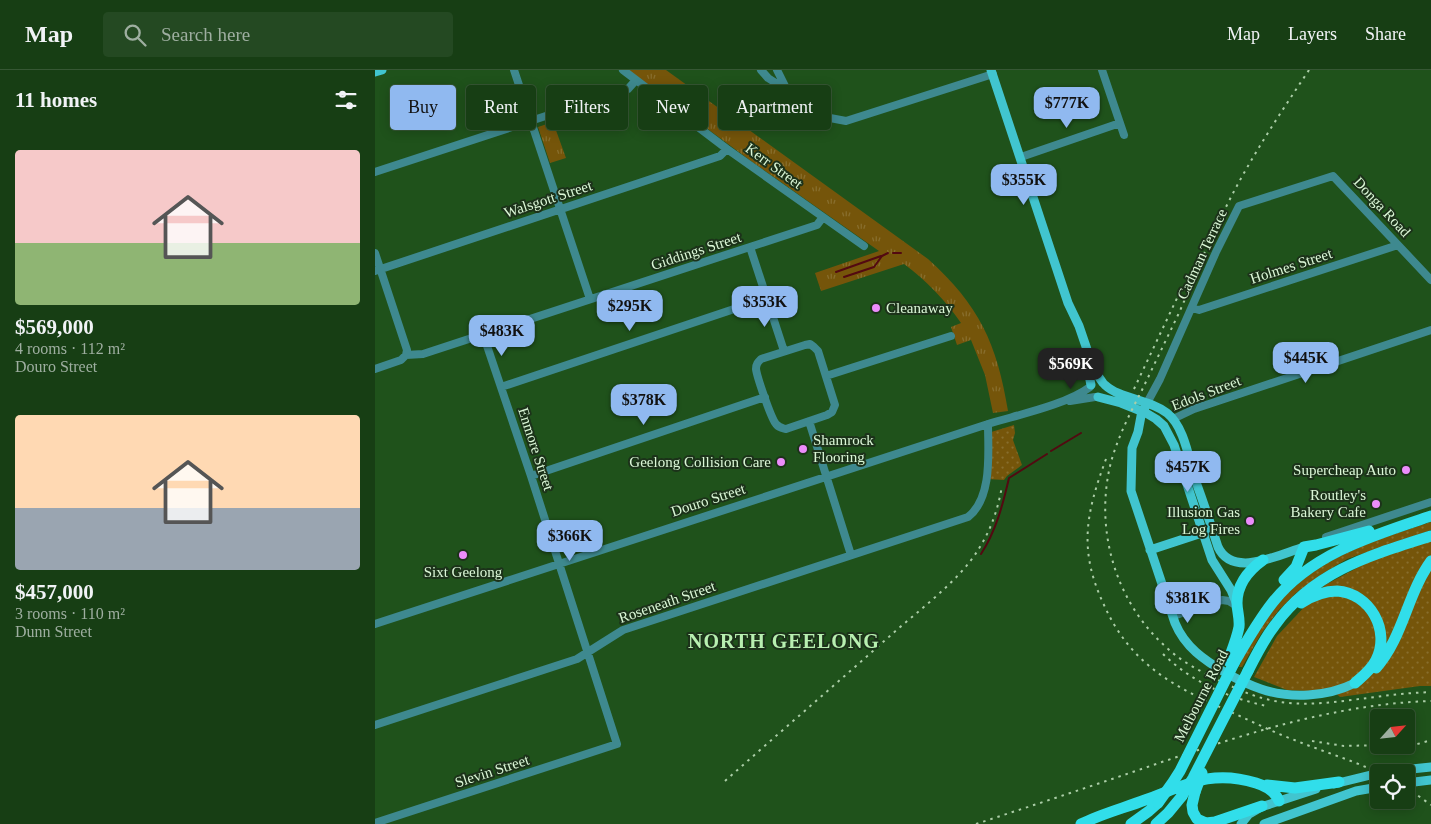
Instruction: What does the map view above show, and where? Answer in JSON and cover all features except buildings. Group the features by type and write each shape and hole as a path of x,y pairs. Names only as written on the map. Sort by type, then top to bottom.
{"highway":[{"name":"Melbourne Road","path":"1131,824 1158,803 1177,776 1209,714 1231,662 1242,650 1274,601 1303,573 1322,559 1353,544 1431,516"},
{"path":"1242,650 1257,613 1267,598 1294,570 1304,547 1405,524"},
{"name":"Melbourne Road","path":"1156,824 1182,796 1193,778 1248,671 1275,624 1306,592 1328,576 1371,555 1431,536"},
{"path":"1231,662 1239,627 1238,594 1247,574 1263,560"},
{"path":"1355,683 1371,674 1386,656 1394,642 1419,581 1431,561"},
{"path":"1275,624 1303,602 1322,593 1342,592 1360,599 1371,609 1378,621 1381,644 1377,659 1373,665 1355,683"},
{"path":"1216,734 1192,805 1197,819 1206,823 1215,822 1262,806"},
{"path":"1081,824 1179,786 1204,779 1219,777 1237,778 1260,784 1295,788 1339,782"},
{"path":"1260,784 1273,792 1279,801"}],"main road":[{"path":"375,72 382,70"},
{"path":"992,72 1068,303 1071,319 1087,369 1090,392 1097,397 1121,403 1143,412 1164,426 1178,457 1214,565 1231,590 1237,606"},
{"path":"1068,303 1079,326 1094,370 1106,389 1105,394 1097,397"},
{"path":"1090,386 1095,381 1104,384 1117,393 1161,409 1173,419 1183,438 1220,551 1229,560 1244,563 1263,560 1304,547"},
{"path":"1147,403 1133,448 1131,491 1181,636 1193,650 1214,666 1255,687 1274,692 1309,694 1332,692 1355,683"},
{"name":"Edols Street","path":"1164,426 1173,419"},
{"path":"1150,550 1213,530"},
{"path":"1415,769 1431,767"},
{"path":"1241,824 1249,814 1262,806 1339,782 1370,775"},
{"path":"1415,782 1431,780"},
{"path":"1264,824 1333,799 1370,789"},
{"path":"1279,801 1285,817"}],"street":[{"path":"514,70 519,85"},
{"name":"Kerr Street","path":"623,70 727,149 864,246"},
{"path":"761,70 768,78 780,85"},
{"path":"777,70 785,85"},
{"path":"1103,70 1124,135"},
{"path":"831,118 846,121 992,72"},
{"path":"536,119 627,89 636,80"},
{"path":"1021,157 1120,123"},
{"path":"375,172 503,130"},
{"path":"534,130 590,299"},
{"name":"Walsgott Street","path":"378,270 720,156 727,149"},
{"name":"Donga Road","path":"1333,176 1431,280"},
{"name":"Cadman Terrace","path":"1147,403 1160,380 1239,206 1333,176"},
{"name":"Giddings Street","path":"375,369 401,360 406,355 423,354 817,225 823,218"},
{"name":"Holmes Street","path":"1192,308 1199,310 1398,245"},
{"path":"750,247 784,351"},
{"path":"375,253 378,270 407,350 406,355"},
{"path":"501,387 767,298"},
{"name":"Edols Street","path":"1173,419 1203,406 1431,330"},
{"name":"Enmore Street","path":"483,334 531,476 617,744"},
{"path":"826,376 951,336"},
{"path":"810,344 815,346 818,351 826,376 835,404 834,409 827,415 781,428 774,421 765,397 757,373 757,362 784,351 810,344"},
{"name":"Douro Street","path":"375,624 826,476 1051,405 1090,386"},
{"path":"531,476 765,397"},
{"name":"Douro Street","path":"1051,405 1097,397"},
{"path":"809,421 851,555"},
{"name":"Roseneath Street","path":"375,725 577,659 623,630 963,519 972,514 979,504 988,476 988,424"},
{"path":"1304,547 1338,533 1431,502"},
{"path":"1173,616 1218,601 1227,601 1237,606"},
{"name":"Slevin Street","path":"375,823 617,744"}],"green space":[{"path":"628,70 666,70 687,85 648,85"},
{"path":"708,100 718,108 718,130 749,130 928,259 946,276 973,309 983,327 998,365 1008,411 993,413 985,375 971,340 957,345 951,327 961,323 942,298 904,264 821,291 815,273 879,251 708,129"},
{"path":"546,124 546,130 556,130 566,158 550,163 538,127"},
{"path":"1014,425 1015,433 1013,440 1022,465 1004,480 987,479 988,433"},
{"path":"1431,522 1431,530 1347,559 1297,592 1278,611 1261,634 1242,667 1239,667 1267,618 1287,594 1304,579 1323,566 1364,545"},
{"path":"1431,541 1431,686 1340,697 1331,689 1287,690 1254,677 1277,636 1325,585 1370,561"}],"waterway":[{"path":"844,277 874,267 882,256 888,253"},
{"path":"893,253 901,253"},
{"path":"836,272 881,256"},
{"path":"1051,451 1081,433"},
{"path":"981,554 995,527 1009,478 1047,454"}],"railway":[{"path":"1309,70 1265,138 1234,191 1212,235 1178,315 1121,434 1111,462 1106,487 1105,513 1108,538 1113,563 1122,587 1134,609 1149,630 1179,658 1198,670 1243,692 1270,700 1309,704 1431,692"},
{"path":"1134,389 1179,294"},
{"path":"1106,459 1090,514 1088,549 1096,585 1104,605 1127,644 1156,672 1210,703 1307,745 1370,769"},
{"path":"725,781 938,595 960,573 970,562 987,535 996,511 1002,486"},
{"path":"1163,654 1186,673 1211,688 1267,706"},
{"path":"976,824 1259,731 1327,714 1361,708 1431,701"},
{"path":"1415,745 1431,740"},
{"path":"1312,741 1344,746 1370,745"},
{"path":"1415,793 1431,805"}],"place":[{"name":"Cleanaway","path":"876,308"},
{"name":"Shamrock Flooring","path":"803,449"},
{"name":"Geelong Collision Care","path":"781,462"},
{"name":"Supercheap Auto","path":"1406,470"},
{"name":"Routley's Bakery Cafe","path":"1376,504"},
{"name":"Illusion Gas Log Fires","path":"1250,521"},
{"name":"Sixt Geelong","path":"463,555"}],"district":[{"name":"NORTH GEELONG","path":"784,641"}]}
